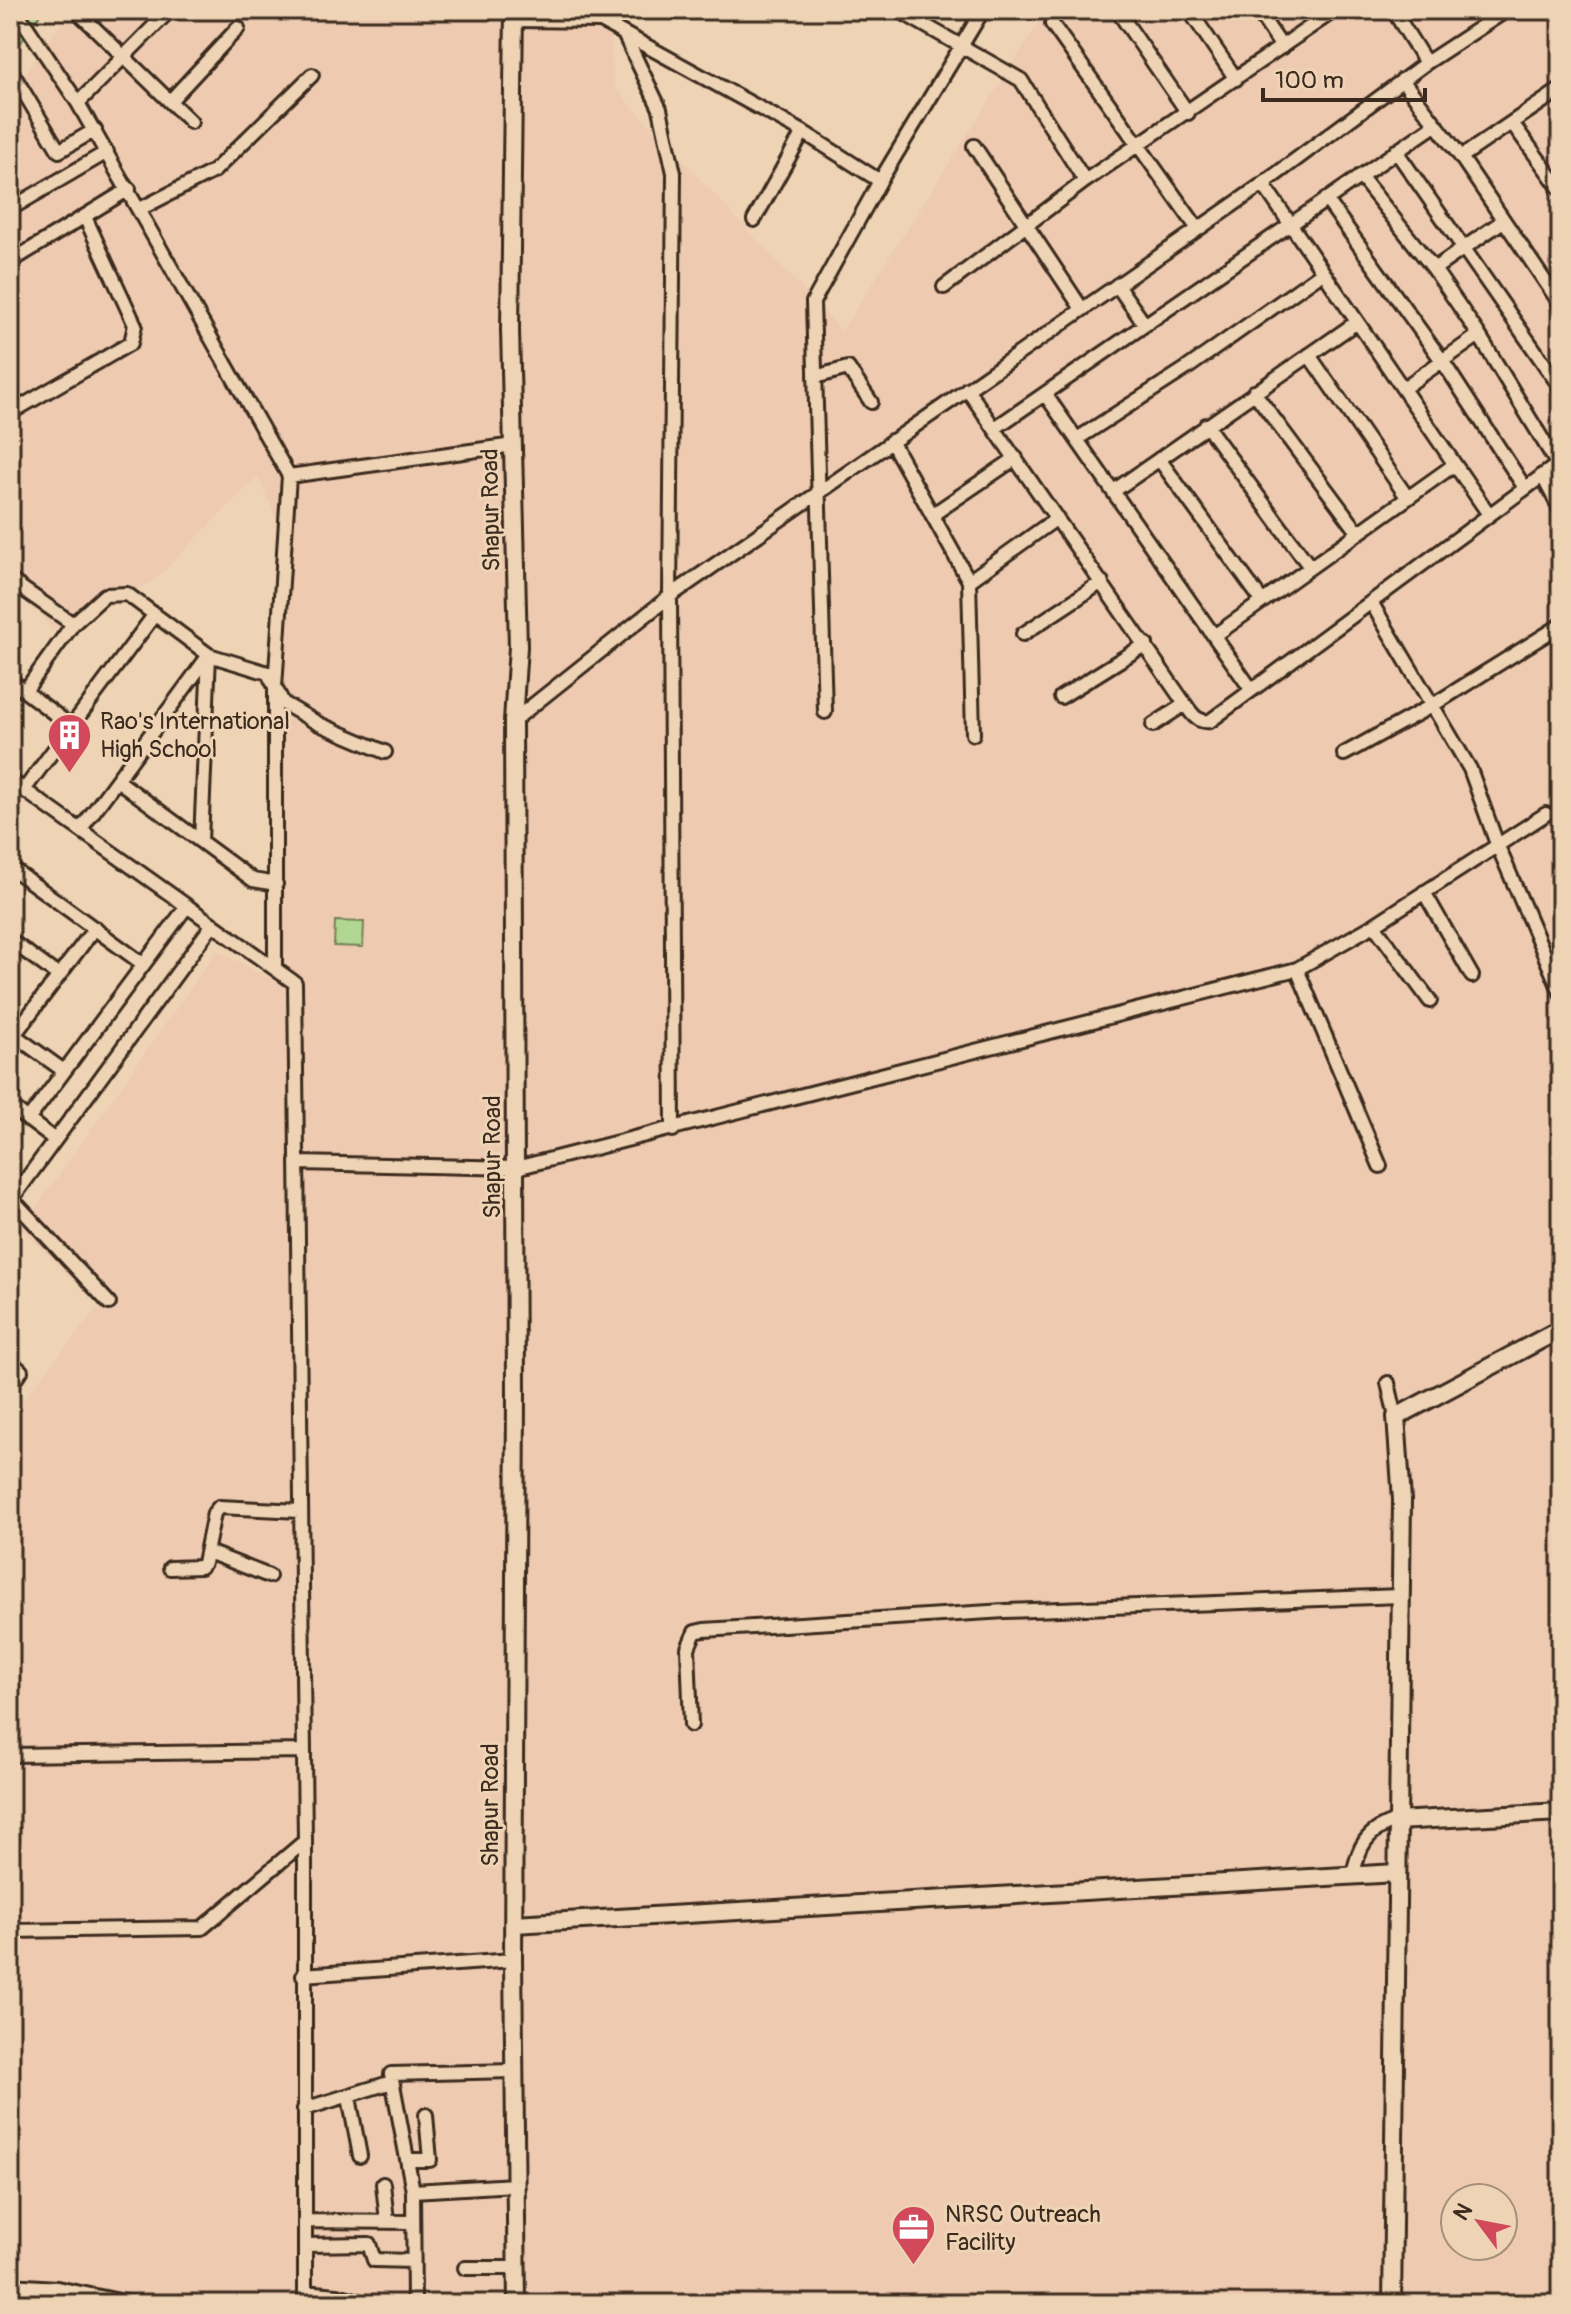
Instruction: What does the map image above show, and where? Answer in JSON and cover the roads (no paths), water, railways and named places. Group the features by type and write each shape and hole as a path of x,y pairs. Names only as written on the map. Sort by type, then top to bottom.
{"street":[{"path":"87,10 82,16 191,122"},
{"path":"78,103 170,10"},
{"path":"898,10 1021,80 1085,181"},
{"path":"825,712 813,302 880,181 983,10"},
{"path":"1117,10 1188,113"},
{"path":"1189,10 1236,79"},
{"path":"1257,10 1282,47"},
{"path":"944,287 1085,181 1334,10"},
{"path":"1393,10 1426,63"},
{"path":"513,721 670,596 1263,184 1426,63 1507,10"},
{"path":"514,15 601,21 803,132 880,181"},
{"name":"Shapur Road","path":"514,15 510,330 518,647 513,721 516,1168 513,2071 517,2304"},
{"path":"21,18 95,130 289,476 275,687 275,969"},
{"path":"1052,24 1198,229"},
{"path":"170,101 238,28"},
{"path":"625,36 660,109 674,173 670,596 673,1130"},
{"path":"10,69 59,151 95,130"},
{"path":"140,209 214,171 312,75"},
{"path":"1402,80 1461,157 1561,305"},
{"path":"1461,157 1561,89"},
{"path":"1512,123 1561,190"},
{"path":"995,428 1435,125"},
{"path":"754,220 803,132"},
{"path":"974,146 1082,309"},
{"path":"1396,151 1561,388"},
{"path":"12,202 107,152"},
{"path":"967,389 1185,704 1197,720 1210,721 1488,513 1559,464 1434,269 1360,176"},
{"path":"1263,184 1405,387 1488,513"},
{"path":"10,262 129,189"},
{"path":"1326,199 1443,362 1525,488"},
{"path":"10,413 131,343 135,333 135,325 85,217"},
{"path":"1434,269 1503,221"},
{"path":"1077,439 1187,368 1323,272"},
{"path":"1117,285 1145,325"},
{"path":"1115,490 1357,322"},
{"path":"1405,387 1479,335"},
{"path":"1309,355 1407,497"},
{"path":"815,377 848,368 871,402"},
{"path":"1254,392 1358,532"},
{"path":"1045,394 1115,490 1251,689"},
{"path":"1206,425 1310,567"},
{"path":"891,441 969,581 973,734"},
{"path":"289,476 514,445"},
{"path":"932,515 1016,458"},
{"path":"1159,459 1262,601"},
{"path":"1214,636 1454,465"},
{"path":"1542,475 1561,511"},
{"path":"969,581 1057,518"},
{"path":"10,580 73,624"},
{"path":"1023,634 1102,582"},
{"path":"25,691 73,624 105,595 127,594 209,655 268,673 283,703 319,724 385,752"},
{"path":"1371,602 1470,769 1497,844 1561,993"},
{"path":"24,790 155,614"},
{"path":"1344,754 1433,705 1561,625"},
{"path":"1061,697 1146,644"},
{"path":"80,830 209,655"},
{"path":"201,841 209,655"},
{"path":"10,680 71,726"},
{"path":"1153,725 1185,704"},
{"path":"10,780 295,983 299,1163 301,1751 305,1841 305,2298 337,2295 369,2304"},
{"path":"117,780 253,880 276,884"},
{"path":"299,1163 516,1168 1297,969 1374,925 1546,814"},
{"path":"10,867 143,964"},
{"path":"1424,892 1472,976"},
{"path":"28,1120 187,906"},
{"path":"109,1303 12,1199 15,1185 55,1140 213,924"},
{"path":"1374,925 1430,1001"},
{"path":"64,1071 12,1034 95,928"},
{"path":"10,940 59,976"},
{"path":"1547,963 1561,956"},
{"path":"1297,969 1380,1166"},
{"path":"10,1106 55,1140"},
{"path":"1396,1417 1561,1329"},
{"path":"10,1361 21,1371 10,1386"},
{"path":"1388,1383 1396,1417 1402,1500 1392,2304"},
{"path":"170,1568 200,1567 208,1552 214,1513 219,1507 300,1511"},
{"path":"208,1552 269,1576"},
{"path":"691,1725 688,1648 695,1632 704,1630 1005,1611 1400,1596"},
{"path":"10,1755 301,1751"},
{"path":"1353,1876 1356,1855 1369,1833 1396,1821 1561,1812"},
{"path":"10,1931 202,1928 305,1841"},
{"path":"514,1924 1397,1873"},
{"path":"303,1975 513,1960"},
{"path":"414,2304 413,2191 391,2074 513,2071"},
{"path":"304,2109 392,2082"},
{"path":"349,2097 360,2156"},
{"path":"409,2160 430,2160 426,2115"},
{"path":"383,2184 387,2221"},
{"path":"413,2191 515,2185"},
{"path":"305,2221 412,2222"},
{"path":"305,2245 369,2244 374,2260 413,2261"},
{"path":"465,2268 516,2268"},
{"path":"10,2285 57,2288 134,2304"}],"place":[{"name":"Rao's International High School","path":"69,774"},
{"name":"NRSC Outreach Facility","path":"914,2267"}]}
